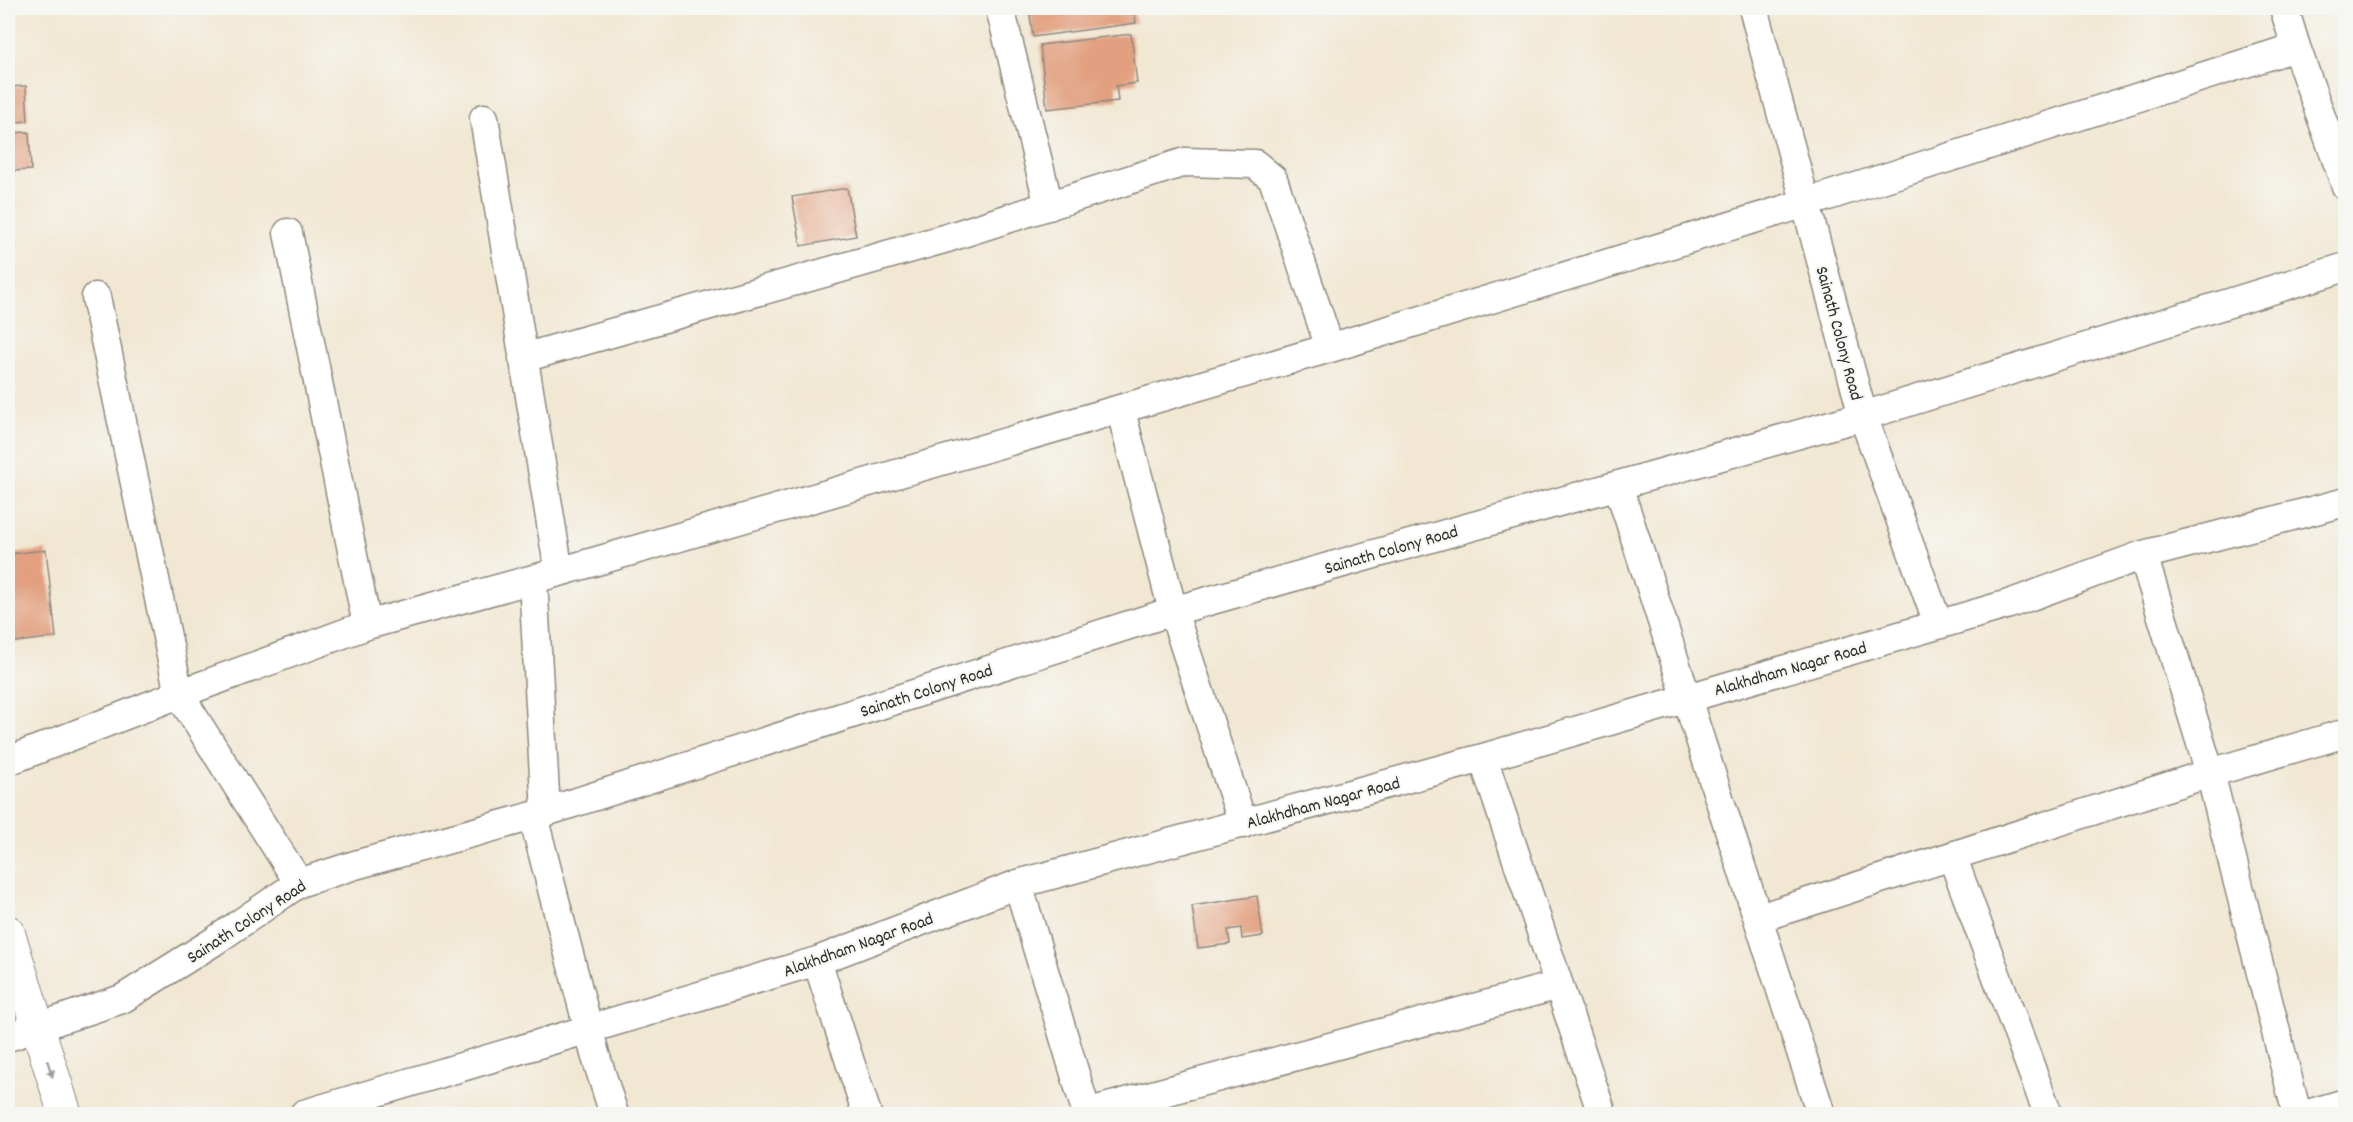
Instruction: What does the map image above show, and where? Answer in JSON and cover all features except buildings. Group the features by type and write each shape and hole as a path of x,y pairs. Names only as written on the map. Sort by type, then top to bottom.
{"street":[{"path":"1000,8 1049,206"},
{"path":"2284,8 2346,186"},
{"name":"Sainath Colony Road","path":"22,1033 122,999 213,942 299,883 355,865 539,814 1173,611 1863,416 1754,14"},
{"path":"8,761 179,694 367,625 1121,411 1806,203 2296,47"},
{"path":"484,118 523,357 546,576 539,814 590,1031 615,1114"},
{"path":"523,357 947,238 1185,162 1256,164 1273,179 1330,348"},
{"path":"288,233 367,625"},
{"path":"1938,624 1863,416 2346,267"},
{"path":"96,297 179,694 299,883"},
{"path":"1121,411 1173,611 1243,824"},
{"path":"1618,486 1821,1114"},
{"name":"Alakhdham Nagar Road","path":"304,1114 590,1031 817,961 1018,884 1483,758 2009,604 2143,555 2346,502"},
{"path":"2143,555 2210,773 2297,1114"},
{"path":"1759,918 2210,773 2346,733"},
{"path":"1483,758 1602,1114"},
{"path":"1952,856 2048,1114"},
{"path":"1018,884 1086,1114 1559,985"},
{"path":"8,932 22,1033 65,1114"},
{"path":"817,961 867,1114"},
{"path":"2308,1114 2346,1103"}]}
